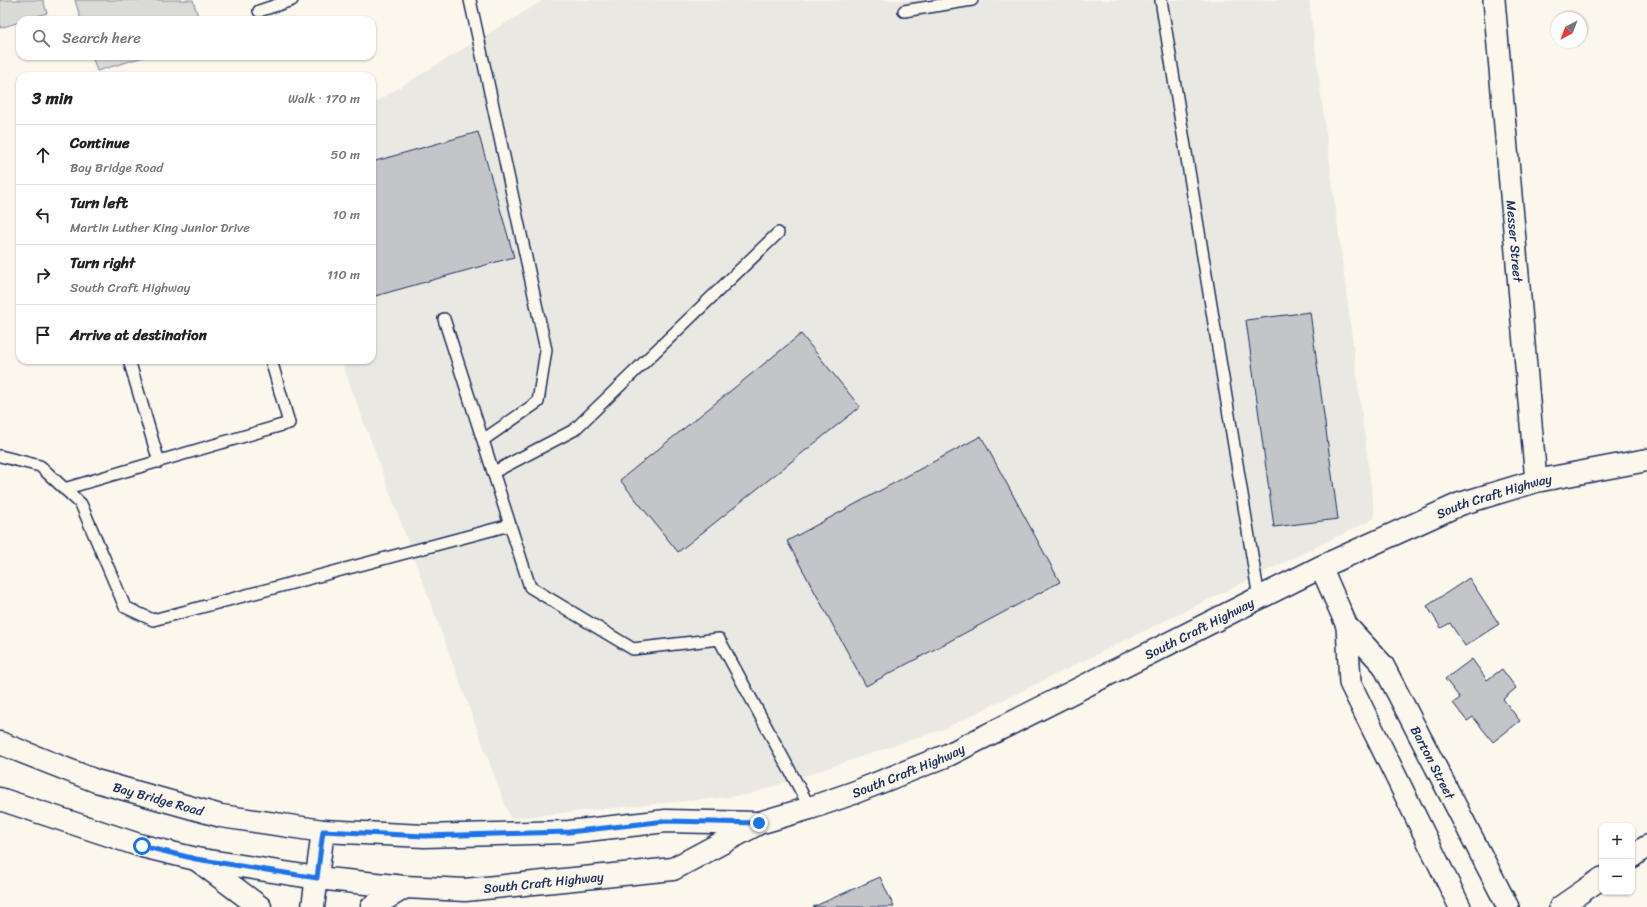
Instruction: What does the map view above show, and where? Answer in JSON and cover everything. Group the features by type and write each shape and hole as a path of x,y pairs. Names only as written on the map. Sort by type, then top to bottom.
{"main road":[{"name":"South Craft Highway","path":"317,878 405,888 465,890 673,869 759,823 810,808 853,793 948,755 1321,567 1460,504 1536,481 1647,460"},
{"name":"Bay Bridge Road","path":"0,743 96,781 221,816 323,831"},
{"path":"0,799 142,846 196,859 317,878"},
{"name":"South Craft Highway","path":"323,831 424,836 569,832 666,821 759,823"},
{"path":"314,907 323,831"},
{"path":"196,859 260,907"},
{"path":"372,907 405,888"}],"street":[{"name":"Messer Street","path":"1494,0 1536,481"},
{"name":"Barton Street","path":"1321,567 1347,626 1382,666 1508,907"},
{"name":"Barton Street","path":"1347,626 1350,683 1460,907"},
{"path":"1635,855 1647,846"},
{"path":"1560,907 1599,880"}],"lane":[{"path":"258,11 292,0"},
{"path":"470,0 546,350 538,402 483,440"},
{"path":"904,12 972,0"},
{"path":"1161,0 1259,598"},
{"path":"494,472 574,430 778,232"},
{"path":"444,319 530,587 633,648 719,639 810,808"},
{"path":"130,364 159,462"},
{"path":"64,489 289,423 272,364"},
{"path":"0,456 40,466 81,504 125,607 153,620 510,525"}],"shaded area":[{"path":"0,0 43,0 47,13 38,16 16,16 16,23 0,28"},
{"path":"75,0 193,0 198,16 80,16"},
{"path":"544,0 1309,0 1375,518 946,728 747,795 510,818 342,364 376,364 376,102"},
{"path":"93,60 134,60 97,71"}],"building":[{"path":"478,132 514,257 376,296 376,161"},
{"path":"1310,312 1338,519 1274,527 1246,320"},
{"path":"801,334 860,407 678,552 620,480"},
{"path":"981,436 1060,582 866,686 787,541"},
{"path":"1469,578 1499,624 1465,646 1450,623 1441,628 1427,606"},
{"path":"1472,659 1487,680 1502,669 1516,688 1503,699 1520,721 1493,742 1473,717 1467,721 1453,703 1460,698 1445,679"},
{"path":"880,877 894,907 813,907"}],"route":[{"path":"142,846 196,859 317,878 323,831 424,836 569,832 666,821 759,823"}]}
